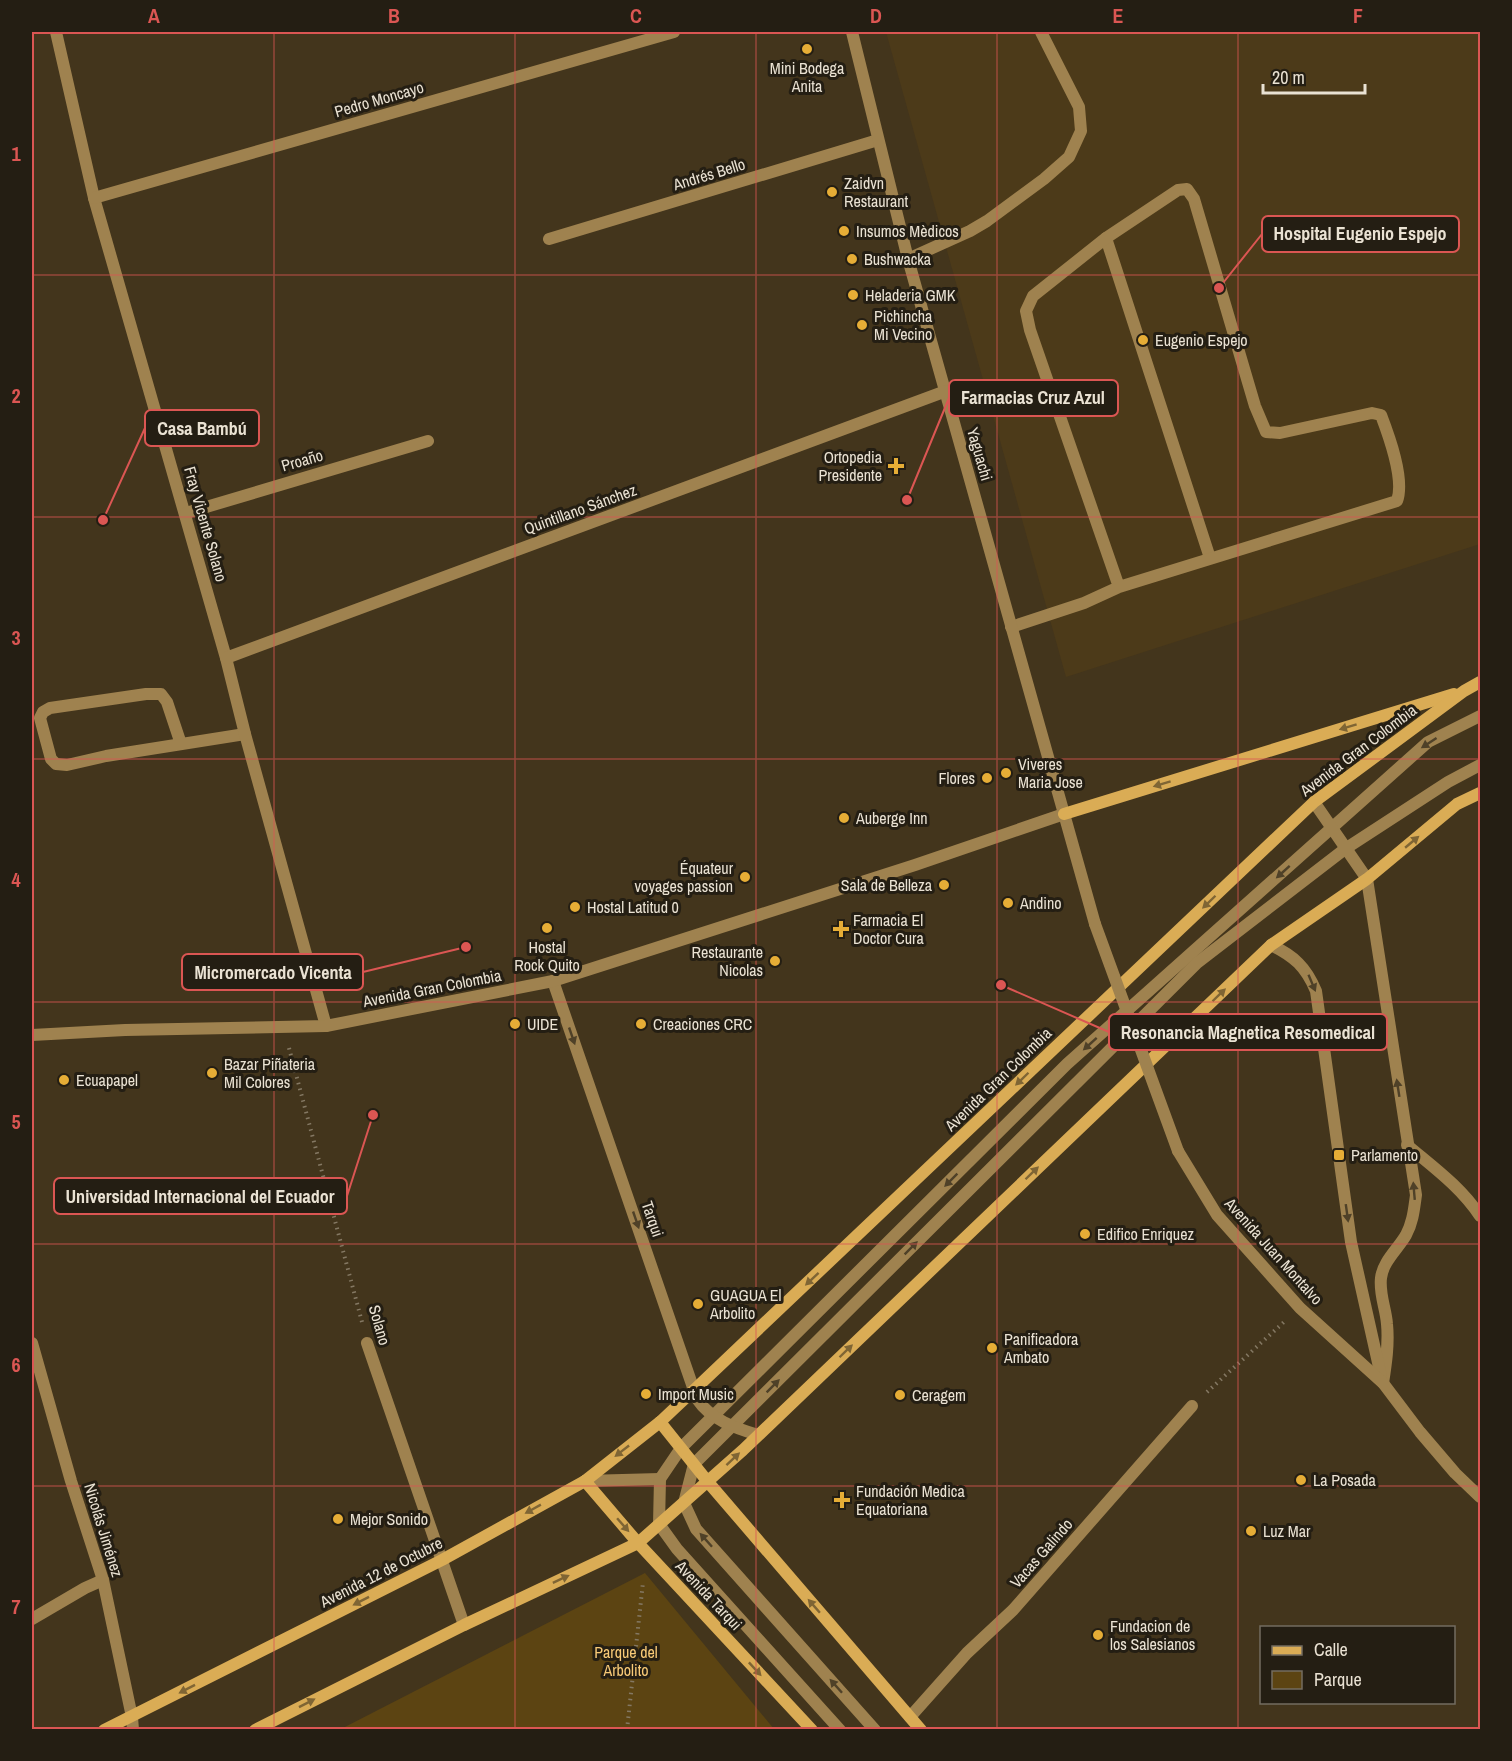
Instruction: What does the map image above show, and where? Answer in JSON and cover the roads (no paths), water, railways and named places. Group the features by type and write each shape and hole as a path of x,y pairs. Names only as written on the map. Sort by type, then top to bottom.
{"main road":[{"name":"Avenida Gran Colombia","path":"660,1422 1314,802 1464,691 1480,682"},
{"path":"1065,814 1464,691"},
{"path":"255,1730 465,1625 638,1543 758,1435 1271,945 1367,879 1457,804 1480,793"},
{"path":"660,1422 708,1482 921,1730"},
{"name":"Avenida 12 de Octubre","path":"104,1730 132,1723 442,1560 585,1481 660,1422"},
{"name":"Avenida Tarqui","path":"585,1481 638,1543 812,1730"}],"street":[{"name":"Fray Vicente Solano","path":"56,32 94,198 186,513 326,1026"},
{"name":"Pedro Moncayo","path":"94,198 674,32"},
{"name":"Yaguachi","path":"852,32 908,259 1065,814"},
{"path":"908,259 970,231 1044,179 1069,157 1081,131 1079,107 1041,32"},
{"name":"Andrés Bello","path":"549,239 879,140"},
{"path":"1011,627 1084,603 1119,587 1397,501 1401,492 1398,472 1381,415 1372,413 1280,433 1266,432 1255,406 1194,199 1187,189 1178,190 1106,238 1033,296 1026,311 1030,330 1119,587"},
{"path":"1106,238 1210,558"},
{"name":"Quintillano Sánchez","path":"226,658 946,391"},
{"name":"Proaño","path":"186,513 428,441"},
{"path":"181,744 168,702 161,694 146,694 50,708 43,711 40,718 51,759 56,764 67,765 106,756 245,734"},
{"path":"840,1730 677,1549 659,1524 660,1479 681,1448 1067,1064 1428,742 1480,716"},
{"path":"875,1730 696,1529 684,1503 694,1464 1197,963 1346,849 1448,782 1480,765"},
{"path":"1314,802 1367,879 1416,1195 1413,1216 1405,1235 1387,1262 1381,1277 1381,1292 1387,1324 1387,1352 1383,1383"},
{"name":"Avenida Juan Montalvo","path":"1065,814 1095,924 1178,1151 1217,1215 1300,1308 1383,1383 1420,1432 1455,1473 1480,1497"},
{"name":"Avenida Gran Colombia","path":"32,1035 125,1030 326,1026 553,981 915,865 1065,814"},
{"name":"Avenida Juan Montalvo","path":"1271,945 1300,962 1310,976 1316,991 1351,1242 1383,1383"},
{"name":"Tarqui","path":"553,981 694,1390 701,1404 713,1416 732,1426 758,1435"},
{"path":"1407,1145 1448,1179 1470,1201 1480,1216"},
{"name":"Nicolás Jiménez","path":"32,1343 71,1481 104,1580 132,1723"},
{"name":"Solano","path":"367,1343 465,1625"},
{"name":"Vacas Galindo","path":"910,1717 967,1653 1013,1610 1192,1406"},
{"path":"585,1481 660,1479"},
{"path":"32,1619 85,1588 104,1580"}],"place":[{"name":"Mini Bodega Anita","path":"807,49"},
{"name":"Zaidvn Restaurant","path":"832,192"},
{"name":"Insumos Mèdicos","path":"844,231"},
{"name":"Bushwacka","path":"852,259"},
{"name":"Hospital Eugenio Espejo","path":"1219,288"},
{"name":"Heladeria GMK","path":"853,295"},
{"name":"Pichincha Mi Vecino","path":"862,325"},
{"name":"Eugenio Espejo","path":"1143,340"},
{"name":"Ortopedia Presidente","path":"896,466"},
{"name":"Farmacias Cruz Azul","path":"907,500"},
{"name":"Casa Bambú","path":"103,520"},
{"name":"Viveres Maria Jose","path":"1006,773"},
{"name":"Flores","path":"987,778"},
{"name":"Auberge Inn","path":"844,818"},
{"name":"Équateur voyages passion","path":"745,877"},
{"name":"Sala de Belleza","path":"944,885"},
{"name":"Andino","path":"1008,903"},
{"name":"Hostal Latitud 0","path":"575,907"},
{"name":"Hostal Rock Quito","path":"547,928"},
{"name":"Farmacia El Doctor Cura","path":"841,929"},
{"name":"Micromercado Vicenta","path":"466,947"},
{"name":"Restaurante Nicolas","path":"775,961"},
{"name":"Resonancia Magnetica Resomedical","path":"1001,985"},
{"name":"UIDE","path":"515,1024"},
{"name":"Creaciones CRC","path":"641,1024"},
{"name":"Bazar Piñateria Mil Colores","path":"212,1073"},
{"name":"Ecuapapel","path":"64,1080"},
{"name":"Universidad Internacional del Ecuador","path":"373,1115"},
{"name":"Parlamento","path":"1339,1155"},
{"name":"Edifico Enriquez","path":"1085,1234"},
{"name":"GUAGUA El Arbolito","path":"698,1304"},
{"name":"Panificadora Ambato","path":"992,1348"},
{"name":"Import Music","path":"646,1394"},
{"name":"Ceragem","path":"900,1395"},
{"name":"La Posada","path":"1301,1480"},
{"name":"Fundación Medica Equatoriana","path":"842,1500"},
{"name":"Mejor Sonido","path":"338,1519"},
{"name":"Luz Mar","path":"1251,1531"},
{"name":"Fundacion de los Salesianos","path":"1098,1635"}],"park label":[{"name":"Parque del Arbolito","path":"626,1661"}]}
